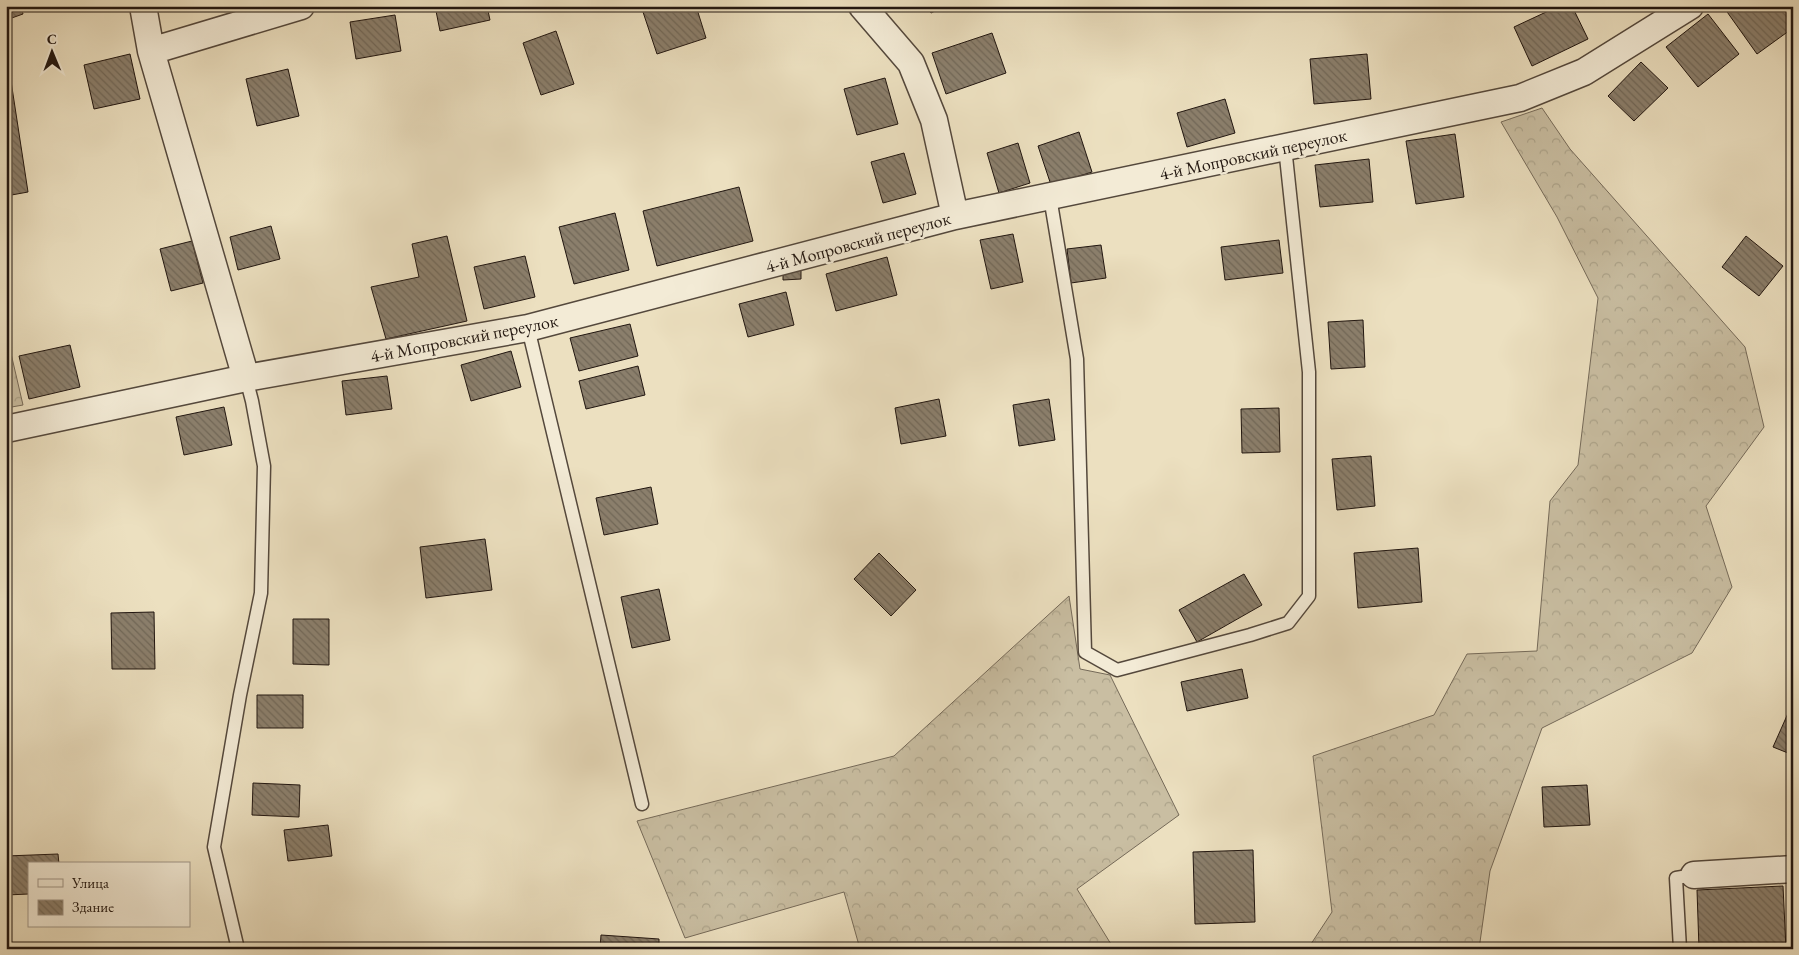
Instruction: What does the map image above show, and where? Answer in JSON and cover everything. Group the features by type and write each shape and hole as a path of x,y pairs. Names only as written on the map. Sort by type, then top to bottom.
{"street":[{"path":"143,6 151,51 246,378"},
{"path":"151,51 301,6"},
{"path":"862,6 911,63 934,120 955,216"},
{"name":"4-й Мопровский переулок","path":"6,429 246,378 528,328 955,216 1520,98 1584,72 1690,6"},
{"path":"1694,875 1793,869"}],"lane":[{"path":"1050,197 1077,359 1085,652 1116,670 1250,635 1288,623 1309,596 1309,372 1285,147"},
{"path":"528,328 642,804"},
{"path":"238,949 214,847 240,695 261,593 264,466 246,378"},
{"path":"1680,949 1676,878 1694,875"}],"green space":[{"path":"1542,108 1570,149 1745,347 1764,427 1706,506 1732,587 1692,653 1542,728 1490,871 1479,949 1314,949 1309,947 1332,912 1313,756 1434,715 1467,654 1537,651 1550,501 1578,465 1598,298 1557,217 1501,122"},
{"path":"6,332 23,405 6,408"},
{"path":"1069,596 1080,669 1110,675 1179,815 1077,889 1114,949 860,949 844,892 685,938 637,821 894,756"}],"building":[{"path":"6,6 21,6 23,14 6,20"},
{"path":"435,6 487,6 490,20 440,31"},
{"path":"641,6 696,6 706,38 657,54"},
{"path":"927,6 945,6 931,13"},
{"path":"1559,6 1572,6 1588,39 1532,66 1514,27"},
{"path":"1729,6 1793,6 1793,28 1757,54 1725,9"},
{"path":"1708,14 1739,54 1698,87 1666,47"},
{"path":"395,15 401,51 356,59 350,22"},
{"path":"556,31 574,84 541,95 523,43"},
{"path":"992,33 1006,73 946,94 932,53"},
{"path":"130,54 140,99 94,109 84,65"},
{"path":"1367,54 1371,99 1314,104 1310,59"},
{"path":"1641,62 1668,88 1634,121 1608,96"},
{"path":"6,68 9,68 28,192 6,196"},
{"path":"288,69 299,116 257,126 246,79"},
{"path":"885,78 898,124 857,135 844,89"},
{"path":"1225,99 1235,133 1187,147 1177,113"},
{"path":"1079,132 1092,172 1051,185 1038,146"},
{"path":"1455,134 1464,197 1416,204 1406,141"},
{"path":"1018,143 1030,183 999,193 987,153"},
{"path":"904,153 916,194 883,203 871,162"},
{"path":"1369,159 1373,202 1320,207 1315,165"},
{"path":"739,187 753,241 657,266 643,211"},
{"path":"615,213 629,270 574,284 559,227"},
{"path":"271,226 280,259 238,270 230,237"},
{"path":"1013,234 1023,282 991,289 980,240"},
{"path":"447,236 467,321 386,339 371,287 419,277 412,244"},
{"path":"1746,236 1783,266 1759,296 1722,267"},
{"path":"1279,240 1283,273 1225,280 1221,247"},
{"path":"192,241 203,283 171,291 160,249"},
{"path":"1101,245 1106,278 1071,283 1067,249"},
{"path":"525,256 535,297 484,309 474,267"},
{"path":"887,257 897,295 836,311 826,274"},
{"path":"783,262 801,262 801,279 783,280"},
{"path":"786,292 794,325 748,337 739,304"},
{"path":"1363,320 1365,367 1331,369 1328,322"},
{"path":"630,324 638,356 579,371 570,338"},
{"path":"70,345 80,387 29,399 19,356"},
{"path":"511,351 521,387 471,401 461,365"},
{"path":"638,366 645,395 586,409 579,381"},
{"path":"387,376 392,409 346,415 342,381"},
{"path":"939,399 946,436 901,444 895,408"},
{"path":"1049,399 1055,440 1019,446 1013,405"},
{"path":"224,407 232,445 184,455 176,417"},
{"path":"1279,408 1280,452 1242,453 1241,409"},
{"path":"1371,456 1375,506 1337,510 1332,459"},
{"path":"651,487 658,524 604,535 596,498"},
{"path":"485,539 492,590 426,598 420,547"},
{"path":"1418,548 1422,602 1358,608 1354,553"},
{"path":"879,553 916,590 891,616 854,579"},
{"path":"1244,574 1262,605 1197,642 1179,610"},
{"path":"659,589 670,640 632,648 621,597"},
{"path":"154,612 155,669 112,669 111,613"},
{"path":"293,619 329,619 329,665 293,664"},
{"path":"1242,669 1248,698 1187,711 1181,682"},
{"path":"257,695 303,695 303,728 257,728"},
{"path":"1793,702 1793,755 1773,747"},
{"path":"253,783 300,785 299,817 252,815"},
{"path":"1587,785 1590,825 1544,827 1542,787"},
{"path":"328,825 332,856 288,861 284,830"},
{"path":"1253,850 1255,922 1195,924 1193,852"},
{"path":"58,854 59,862 28,862 28,894 6,895 6,856"},
{"path":"1783,886 1786,949 1699,949 1697,890"},
{"path":"601,935 659,939 659,949 600,949"},
{"path":"521,946 521,949 471,949 471,947"}]}
